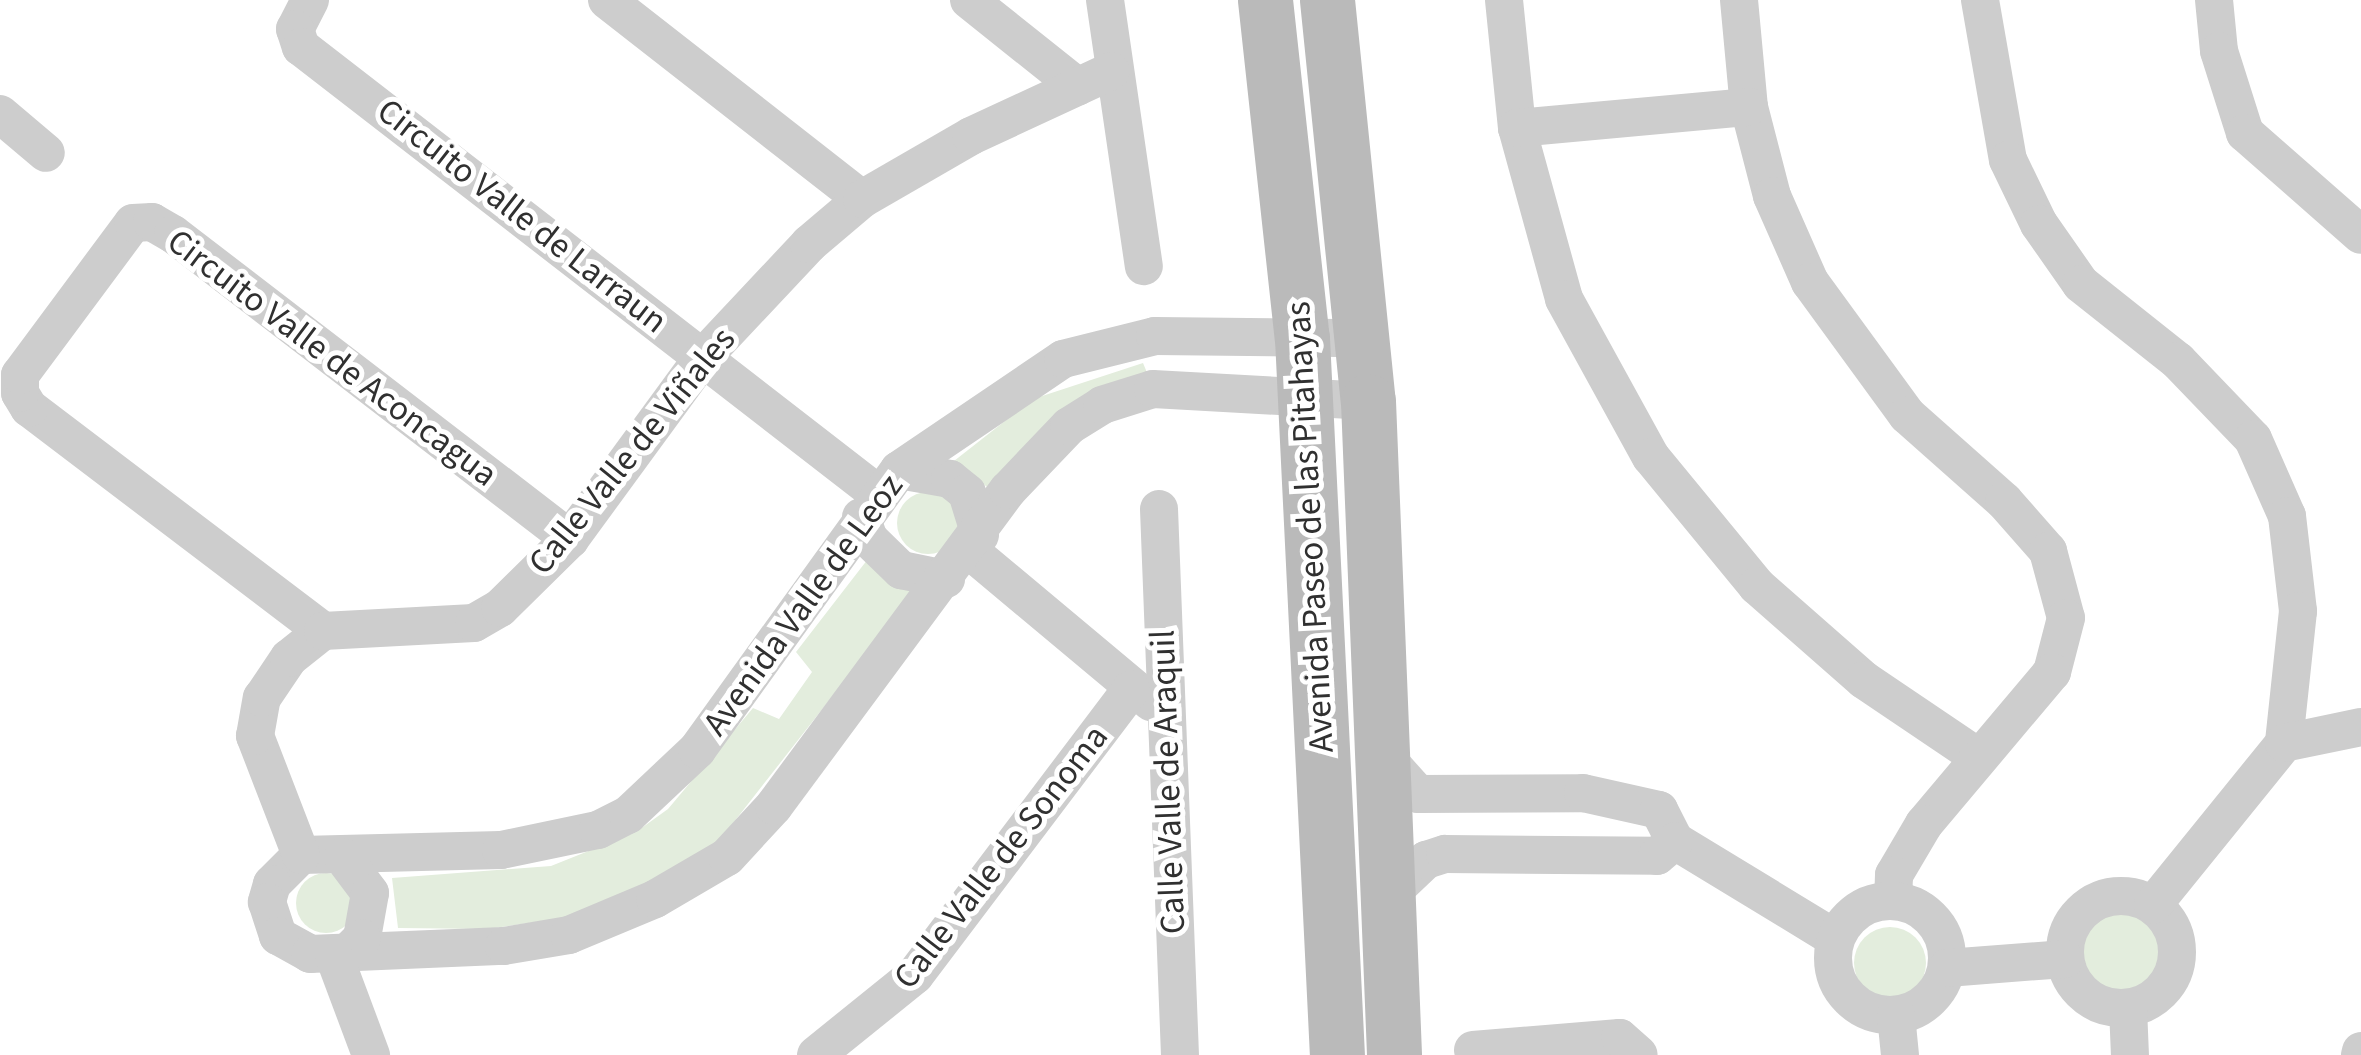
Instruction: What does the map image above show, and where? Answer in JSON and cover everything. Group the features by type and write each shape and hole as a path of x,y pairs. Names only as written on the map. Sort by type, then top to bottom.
{"street":[{"name":"Circuito Valle de Larraun","path":"310,0 295,28 302,46 879,494"},
{"path":"607,0 862,199"},
{"path":"969,0 1095,79"},
{"path":"1105,0 1095,79 1144,266"},
{"name":"Avenida Paseo de las Pitahayas","path":"1265,0 1306,395 1337,1055"},
{"name":"Avenida Paseo de las Pitahayas","path":"1328,0 1368,400 1394,1055"},
{"path":"1504,0 1517,128 1564,300 1651,457 1756,586 1864,680 1978,757"},
{"path":"1738,0 1749,107 1772,196 1810,282 1907,415 2004,501 2048,551 2066,618 2052,672 1924,824 1894,876 1892,900"},
{"path":"1980,0 2008,160 2039,224 2081,284 2178,361 2253,439 2287,516 2298,611 2284,744 2154,905"},
{"path":"2214,0 2218,51 2246,133 2361,235"},
{"name":"Calle Valle de Viñales","path":"323,631 474,623 500,608 570,539 704,356 809,244 862,199 971,136 1095,79"},
{"path":"1517,128 1749,107"},
{"path":"0,114 46,152"},
{"name":"Circuito Valle de Aconcagua","path":"323,631 29,408 20,392 20,376 132,223 152,222 173,234 570,539"},
{"path":"1153,389 1155,336"},
{"name":"Avenida Valle de Leoz","path":"301,856 501,850 598,830 628,815 696,750 778,646 879,494 1063,359 1155,336 1364,338"},
{"path":"323,631 288,658 262,698 255,736 301,856 272,884 270,920 292,948 340,955 504,946 568,935 654,899 727,857 774,806 965,554 1008,490 1069,426 1102,405 1153,389 1368,400"},
{"name":"Circuito Valle de Larraun","path":"879,494 950,479 972,503 965,554"},
{"name":"Circuito Valle de Larraun","path":"879,494 869,539 901,570 965,554"},
{"name":"Calle Valle de Araquil","path":"1158,509 1163,710 1180,1055"},
{"name":"Circuito Valle de Larraun","path":"965,554 1131,689 1163,710"},
{"name":"Calle Valle de Sonoma","path":"816,1055 916,974 1131,689"},
{"path":"2284,744 2361,727"},
{"path":"1384,756 1418,794 1583,793 1659,810 1675,841 1836,939"},
{"path":"1583,793 1586,851"},
{"path":"1387,897 1426,860 1446,854 1586,851 1657,856 1675,841"},
{"path":"340,955 366,927 370,893 343,857"},
{"path":"2122,896 2154,905 2170,921 2176,966 2150,1001 2128,1008 2085,996 2065,959 2066,938 2090,904 2122,896"},
{"path":"1892,900 1916,906 1935,922 1946,944 1947,968 1924,1006 1896,1015 1864,1009 1848,996 1837,979 1836,939 1848,918 1892,900"},
{"path":"340,955 370,1055"},
{"path":"1947,968 2065,959"},
{"path":"2128,1008 2130,1055"},
{"path":"1896,1015 1900,1055"},
{"path":"1474,1050 1557,1049 1620,1038 1640,1055"}],"green space":[{"path":"1143,363 1148,375 996,494 954,461 1033,399"},
{"path":"928,492 950,501 959,523 950,545 928,554 906,545 897,523 906,501"},
{"path":"871,555 913,593 723,836 681,868 563,918 488,929 398,928 392,878 551,866 636,832 668,809 753,708 779,719 812,672 796,652"},
{"path":"326,873 347,882 356,903 347,924 326,933 305,924 296,903 305,882"},
{"path":"2123,913 2138,916 2151,925 2160,938 2160,968 2151,981 2138,990 2123,993 2108,990 2095,981 2086,968 2083,953 2086,938 2095,925 2108,916"},
{"path":"1890,927 1915,938 1926,963 1915,988 1890,999 1865,988 1854,963 1865,938"}]}
